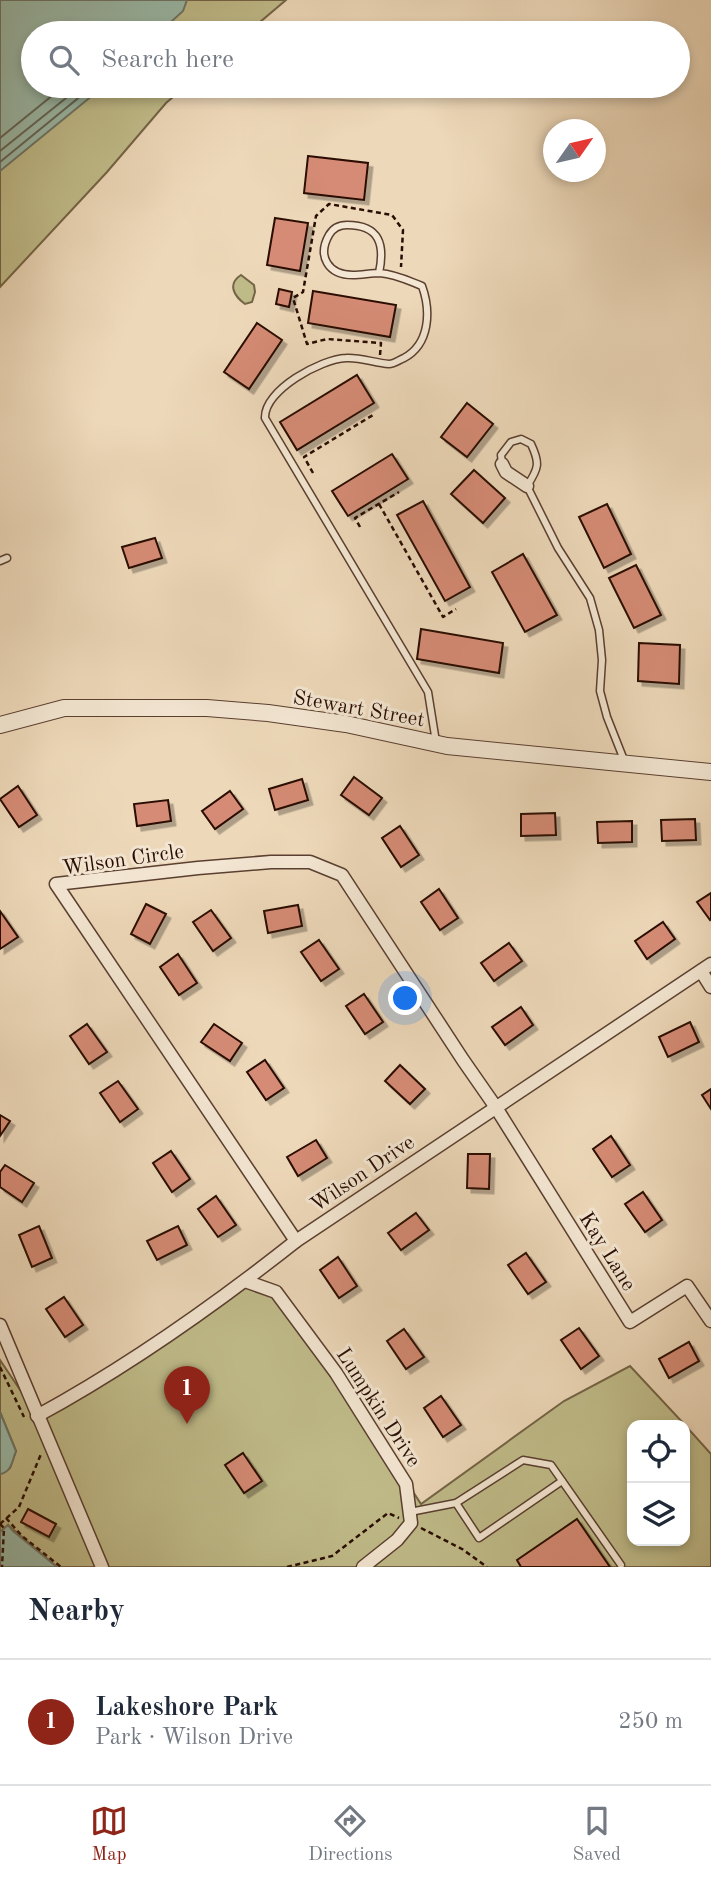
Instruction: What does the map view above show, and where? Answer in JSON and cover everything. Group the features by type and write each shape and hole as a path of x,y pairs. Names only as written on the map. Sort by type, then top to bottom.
{"street":[{"path":"502,464 506,472 527,486"},
{"name":"Stewart Street","path":"0,725 64,708 206,708 346,724 436,744 711,772"},
{"name":"Wilson Circle","path":"296,1241 56,884 198,868 271,863 310,862 342,875 495,1106"},
{"path":"706,968 711,987"},
{"name":"Wilson Drive","path":"37,1416 103,1378 246,1281 296,1241 706,968"},
{"name":"Kay Lane","path":"495,1106 630,1322 687,1286 711,1321"},
{"name":"Lumpkin Drive","path":"246,1281 276,1292 336,1373 405,1484 410,1512"},
{"path":"0,1325 102,1567"},
{"path":"363,1567 397,1540 411,1524 410,1512"}],"lane":[{"path":"379,273 383,255 372,230 341,225 332,231 323,251 328,267 349,275 379,273 422,286 427,300 427,325 422,340 410,355 392,364 346,358 321,364 273,395 264,410 265,418 428,692 436,744"},
{"path":"502,464 501,455 511,442 522,439 531,444 539,461 527,486 558,548 590,598 599,630 602,660 600,691 625,762"},
{"path":"410,1512 456,1503 523,1460 551,1465 621,1565"},
{"path":"456,1503 479,1538 562,1481"}],"path":[{"path":"379,362 381,343 327,339 307,344 293,298 303,292 316,216 329,204 392,215 402,230 400,278"},
{"path":"313,473 304,457 373,415"},
{"path":"360,527 355,518 400,492"},
{"path":"379,504 443,617 456,609"},
{"path":"2,1567 4,1528 0,1524 19,1507 41,1454"},
{"path":"6,1518 22,1536 61,1567"}],"shaded area":[{"path":"0,0 286,0 261,21 21,21 21,98 172,98 0,287"},
{"path":"241,275 254,285 255,292 252,302 245,304 233,286"},
{"path":"245,1281 276,1292 336,1373 421,1504 564,1401 630,1366 680,1420 627,1420 627,1546 690,1546 690,1431 711,1454 711,1567 57,1567 8,1525 0,1532 0,1474 10,1468 16,1451 0,1412 0,1360 37,1415"}],"water":[{"path":"0,0 187,0 183,11 172,21 21,21 21,98 89,98 0,171"},
{"path":"0,1412 16,1451 9,1468 0,1474"},
{"path":"8,1525 57,1567 0,1567 0,1532"}],"building":[{"path":"308,156 368,163 364,200 304,193"},
{"path":"275,218 308,223 300,271 267,265"},
{"path":"279,289 292,292 289,307 276,304"},
{"path":"313,291 396,305 390,337 308,323"},
{"path":"257,323 282,340 249,389 224,372"},
{"path":"357,375 374,403 297,450 280,422"},
{"path":"467,403 493,424 467,457 441,437"},
{"path":"392,454 408,479 348,516 332,491"},
{"path":"474,470 505,498 483,523 451,494"},
{"path":"423,501 470,587 445,601 397,515"},
{"path":"607,504 631,554 604,568 579,517"},
{"path":"155,538 162,558 129,568 122,547"},
{"path":"523,554 557,615 525,632 492,572"},
{"path":"636,565 661,615 634,628 609,578"},
{"path":"421,629 503,643 499,673 417,659"},
{"path":"639,643 680,645 679,684 638,681"},
{"path":"354,777 382,798 369,815 341,795"},
{"path":"302,779 308,800 275,810 269,789"},
{"path":"18,786 37,815 19,827 0,799"},
{"path":"230,791 243,809 215,829 202,811"},
{"path":"168,800 171,821 137,826 134,804"},
{"path":"555,813 556,835 521,836 521,814"},
{"path":"695,819 696,840 662,841 661,820"},
{"path":"632,821 632,842 598,843 597,822"},
{"path":"400,826 419,855 401,867 382,838"},
{"path":"439,889 458,918 440,930 421,902"},
{"path":"711,893 711,919 710,920 697,902"},
{"path":"146,904 166,914 150,944 131,934"},
{"path":"298,905 302,926 268,933 264,911"},
{"path":"211,910 231,938 213,951 193,922"},
{"path":"0,911 18,937 0,949"},
{"path":"663,922 675,939 647,959 635,941"},
{"path":"319,940 339,969 321,981 301,952"},
{"path":"509,943 522,961 494,981 481,963"},
{"path":"178,954 197,983 179,995 160,967"},
{"path":"364,994 383,1022 365,1034 346,1006"},
{"path":"521,1007 533,1025 505,1045 492,1027"},
{"path":"690,1022 699,1042 668,1057 659,1037"},
{"path":"87,1024 107,1052 89,1064 70,1036"},
{"path":"214,1024 242,1043 230,1061 201,1042"},
{"path":"265,1060 284,1088 266,1100 247,1072"},
{"path":"400,1065 425,1089 410,1104 385,1081"},
{"path":"118,1081 138,1109 120,1122 100,1093"},
{"path":"711,1089 711,1109 702,1095"},
{"path":"0,1115 10,1121 0,1136"},
{"path":"611,1136 630,1165 612,1177 593,1149"},
{"path":"316,1140 327,1158 298,1176 287,1157"},
{"path":"171,1151 190,1179 172,1192 153,1163"},
{"path":"468,1154 490,1154 489,1189 467,1188"},
{"path":"5,1165 34,1183 22,1202 0,1187 0,1172"},
{"path":"643,1192 662,1220 645,1232 625,1204"},
{"path":"216,1196 236,1225 218,1237 198,1209"},
{"path":"416,1213 429,1230 401,1250 388,1233"},
{"path":"39,1226 52,1258 32,1267 19,1235"},
{"path":"178,1226 187,1245 157,1260 147,1241"},
{"path":"526,1253 546,1282 528,1294 508,1265"},
{"path":"338,1257 357,1286 339,1298 320,1270"},
{"path":"64,1297 83,1325 65,1337 46,1309"},
{"path":"579,1328 599,1356 581,1369 561,1340"},
{"path":"404,1329 424,1357 406,1369 387,1341"},
{"path":"689,1342 699,1361 669,1378 659,1359"},
{"path":"441,1396 461,1425 443,1437 424,1408"},
{"path":"243,1453 262,1481 244,1493 225,1465"},
{"path":"28,1509 56,1524 49,1537 21,1522"},
{"path":"577,1519 610,1567 521,1567 517,1560"}],"place":[{"name":"Lakeshore Park","path":"187,1424"}]}
